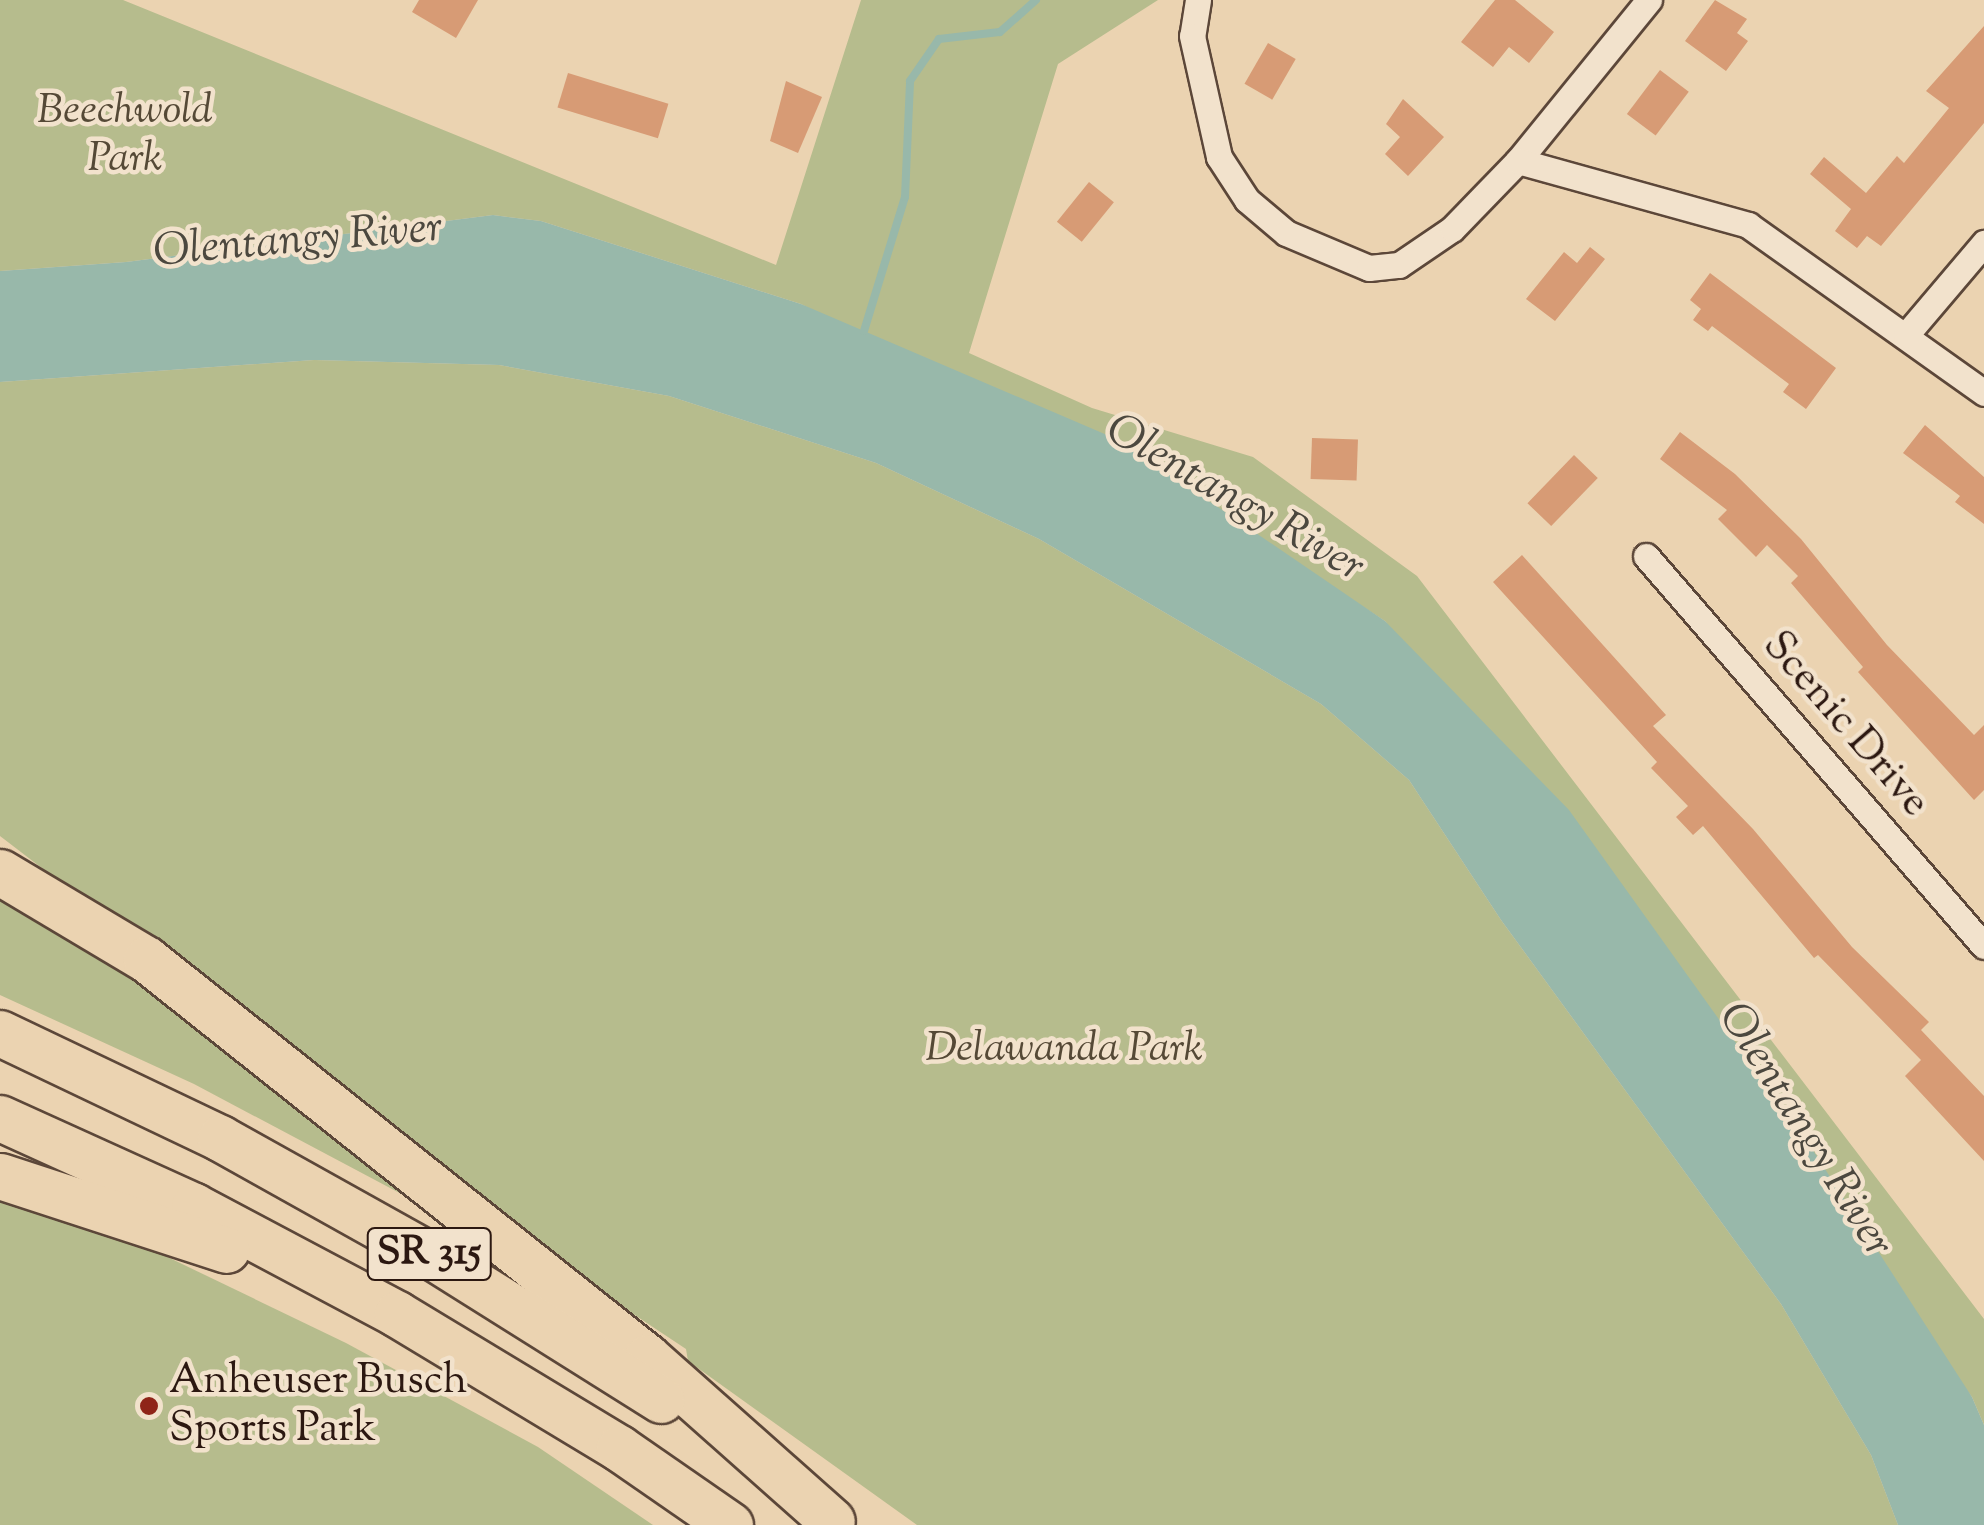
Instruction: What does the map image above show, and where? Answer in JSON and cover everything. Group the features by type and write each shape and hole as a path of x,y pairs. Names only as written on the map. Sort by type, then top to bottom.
{"highway":[{"path":"0,872 176,983 647,1357 835,1523"},
{"name":"SR 315","path":"0,1032 220,1138 433,1257 652,1394 835,1523"},
{"name":"SR 315","path":"0,1118 194,1206 397,1314 619,1448 730,1525"},
{"path":"0,1176 148,1221 397,1314"}],"street":[{"path":"1198,0 1192,36 1219,157 1246,200 1286,232 1369,268 1400,264 1427,251 1518,161 1649,0"},
{"path":"1518,161 1748,225 1984,392"},
{"path":"1906,336 1984,243"},
{"name":"Scenic Drive","path":"1646,556 1984,946"}],"green space":[{"name":"Beechwold Park","path":"0,0 123,0 776,265 861,0 1158,0 1058,64 969,353 1092,408 1253,457 1417,576 1984,1319 1984,1425 1972,1397 1385,621 1305,569 801,304 541,221 493,215 126,262 0,271"},
{"name":"Delawanda Park","path":"314,360 499,365 669,396 876,463 1039,539 1321,704 1409,780 1501,920 1781,1304 1871,1455 1898,1525 917,1525 688,1361 686,1349 564,1268 0,836 0,382"},
{"path":"0,884 96,943 424,1206 194,1084 0,995"},
{"path":"0,1192 151,1249 346,1343 538,1447 653,1525 0,1525"}],"water":[{"name":"Olentangy River","path":"493,215 541,221 801,304 1121,441 1385,621 1569,810 1814,1152 1972,1397 1984,1425 1984,1525 1898,1525 1871,1455 1781,1304 1501,920 1409,780 1321,704 1039,539 876,463 669,396 499,365 314,360 0,382 0,271 126,262"}],"building":[{"path":"419,0 478,0 456,38 412,12"},
{"path":"1495,0 1515,0 1554,32 1529,63 1509,47 1493,67 1461,42"},
{"path":"1715,0 1747,19 1737,33 1748,41 1726,71 1685,41"},
{"path":"1984,26 1984,123 1881,246 1867,236 1857,248 1835,231 1851,209 1810,174 1824,157 1866,193 1897,156 1904,163 1949,108 1926,91"},
{"path":"1268,43 1296,59 1272,100 1244,84"},
{"path":"1660,70 1689,92 1656,136 1627,114"},
{"path":"568,73 668,104 658,138 557,107"},
{"path":"786,81 822,97 798,153 770,141"},
{"path":"1403,99 1444,137 1408,176 1385,154 1400,137 1386,124"},
{"path":"1089,182 1114,202 1082,242 1057,222"},
{"path":"1590,247 1605,259 1555,321 1526,299 1564,252 1577,263"},
{"path":"1710,273 1836,368 1806,409 1783,392 1789,384 1712,326 1708,331 1693,320 1701,309 1690,300"},
{"path":"1925,425 1984,477 1984,524 1955,502 1960,496 1903,453"},
{"path":"1680,432 1735,474 1801,539 1887,645 1974,735 1984,725 1984,790 1974,800 1858,672 1863,667 1791,583 1798,576 1767,545 1756,557 1718,519 1727,510 1660,459"},
{"path":"1312,438 1358,440 1357,481 1311,479"},
{"path":"1574,455 1598,478 1551,526 1527,503"},
{"path":"1522,555 1666,715 1653,726 1753,829 1852,947 1929,1022 1921,1030 1984,1096 1984,1161 1905,1076 1921,1060 1818,955 1814,958 1703,826 1693,835 1676,817 1688,806 1651,768 1657,762 1493,582"}],"waterway":[{"path":"864,331 905,197 910,81 939,39 1000,32 1036,0"}],"place":[{"name":"Anheuser Busch Sports Park","path":"149,1406"}]}
